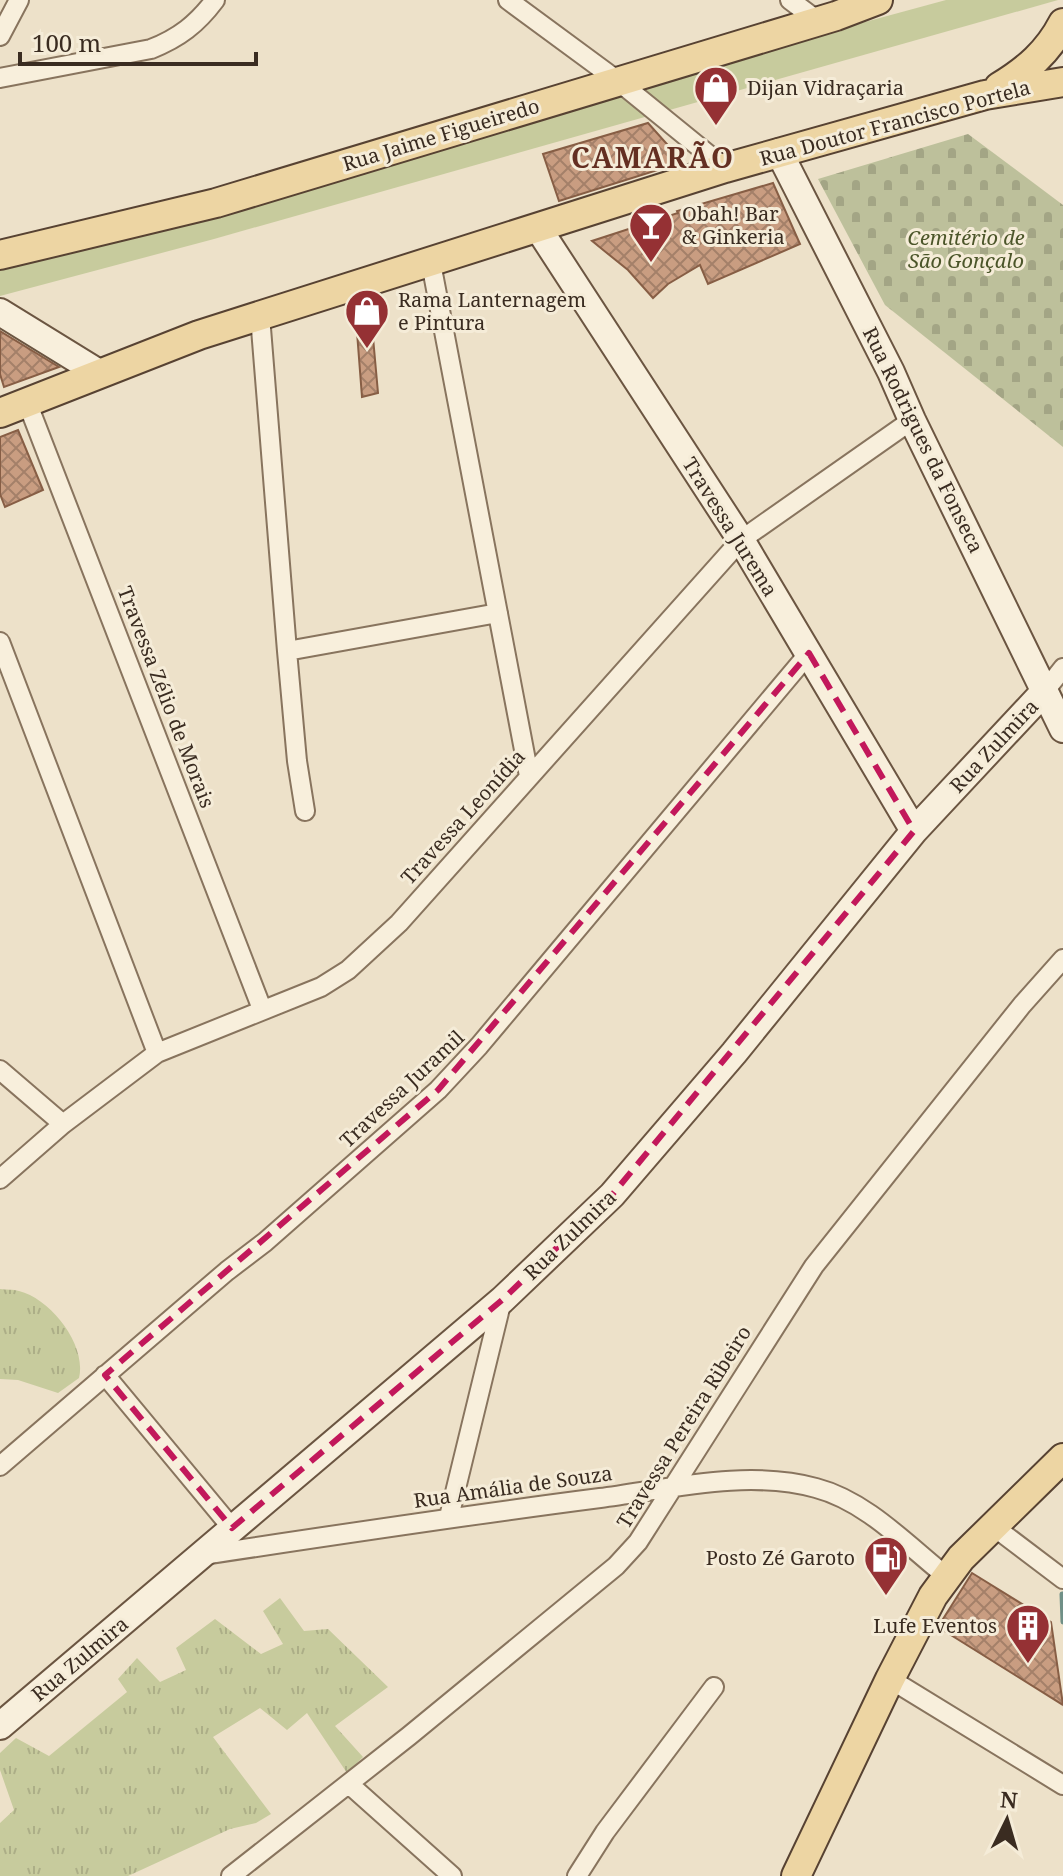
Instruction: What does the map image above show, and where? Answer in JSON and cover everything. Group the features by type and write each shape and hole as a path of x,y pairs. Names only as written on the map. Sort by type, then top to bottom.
{"main road":[{"name":"Rua Jaime Figueiredo","path":"0,255 216,203 818,21 878,0"},
{"path":"985,95 1022,73 1038,59 1054,42 1063,23"},
{"name":"Rua Doutor Francisco Portela","path":"0,413 156,350 725,168 985,95 1063,82"},
{"name":"Rua Rodrigues da Fonseca","path":"779,152 891,372 1063,729"},
{"name":"Travessa Jurema","path":"538,228 741,540 914,831"},
{"path":"0,312 99,373"},
{"name":"Rua Zulmira","path":"0,1726 502,1300 612,1195 914,831 1044,692"},
{"path":"796,1876 921,1616 946,1576 1063,1458"}],"street":[{"path":"0,36 19,0"},
{"path":"0,78 151,49 172,41 192,28 215,0"},
{"path":"508,0 618,81 725,168"},
{"path":"790,0 818,21"},
{"path":"431,263 529,776"},
{"path":"260,316 287,651 305,811"},
{"name":"Travessa Zélio de Morais","path":"27,402 262,1009"},
{"name":"Travessa Leonídia","path":"0,1179 63,1124 157,1053 321,987 348,970 399,923 741,540 912,420"},
{"path":"287,651 498,613"},
{"path":"0,642 157,1053"},
{"name":"Travessa Juramil","path":"0,1466 265,1242 438,1090 522,997 809,653"},
{"name":"Rua Zulmira","path":"1044,692 1063,668"},
{"name":"Travessa Pereira Ribeiro","path":"231,1876 616,1566 638,1542 814,1266 1022,1005 1063,959"},
{"path":"0,1070 63,1124"},
{"path":"449,1517 502,1300"},
{"path":"105,1375 232,1528"},
{"name":"Rua Amália de Souza","path":"203,1555 449,1517 672,1488 744,1481 786,1481 820,1489 857,1506 946,1576"},
{"path":"993,1526 1063,1579"},
{"path":"890,1679 1063,1785"},
{"path":"577,1876 611,1823 714,1687"},
{"path":"349,1784 452,1876"}],"highlighted area":[{"path":"809,653 914,831 612,1195 502,1300 232,1528 105,1375 438,1090"}],"green space":[{"path":"946,0 1058,0 214,239 0,296 0,257"},
{"name":"Cemitério de São Gonçalo","path":"968,134 1063,205 1063,447 885,305 818,179"},
{"path":"0,1289 19,1291 43,1303 72,1338 78,1352 79,1378 58,1393 18,1380 0,1379"},
{"path":"280,1598 304,1631 328,1629 388,1687 335,1726 363,1757 347,1773 307,1713 287,1730 260,1708 213,1737 271,1814 256,1823 230,1829 128,1876 0,1876 0,1823 14,1810 0,1770 0,1753 16,1738 49,1756 127,1692 118,1679 137,1658 160,1682 186,1670 176,1648 215,1619 261,1654 283,1644 263,1611"}],"building":[{"path":"648,123 683,162 559,201 543,154"},
{"path":"773,183 800,244 708,284 700,265 668,284 653,298 628,270 592,241 677,211"},
{"name":"Rama Lanternagem e Pintura","path":"370,304 378,393 362,397 355,306"},
{"path":"0,331 59,367 4,387 0,374"},
{"path":"18,430 43,490 5,507 0,494 0,437"},
{"name":"Lufe Eventos","path":"972,1573 1051,1622 1063,1705 938,1627"}],"waterway":[{"path":"1062,1594 1063,1622"}],"place":[{"name":"Dijan Vidraçaria","path":"716,127"},
{"name":"Obah! Bar & Ginkeria","path":"651,264"},
{"name":"Rama Lanternagem e Pintura","path":"367,350"},
{"name":"Posto Zé Garoto","path":"886,1597"},
{"name":"Lufe Eventos","path":"1028,1665"}],"district":[{"name":"CAMARÃO","path":"653,158"}]}
